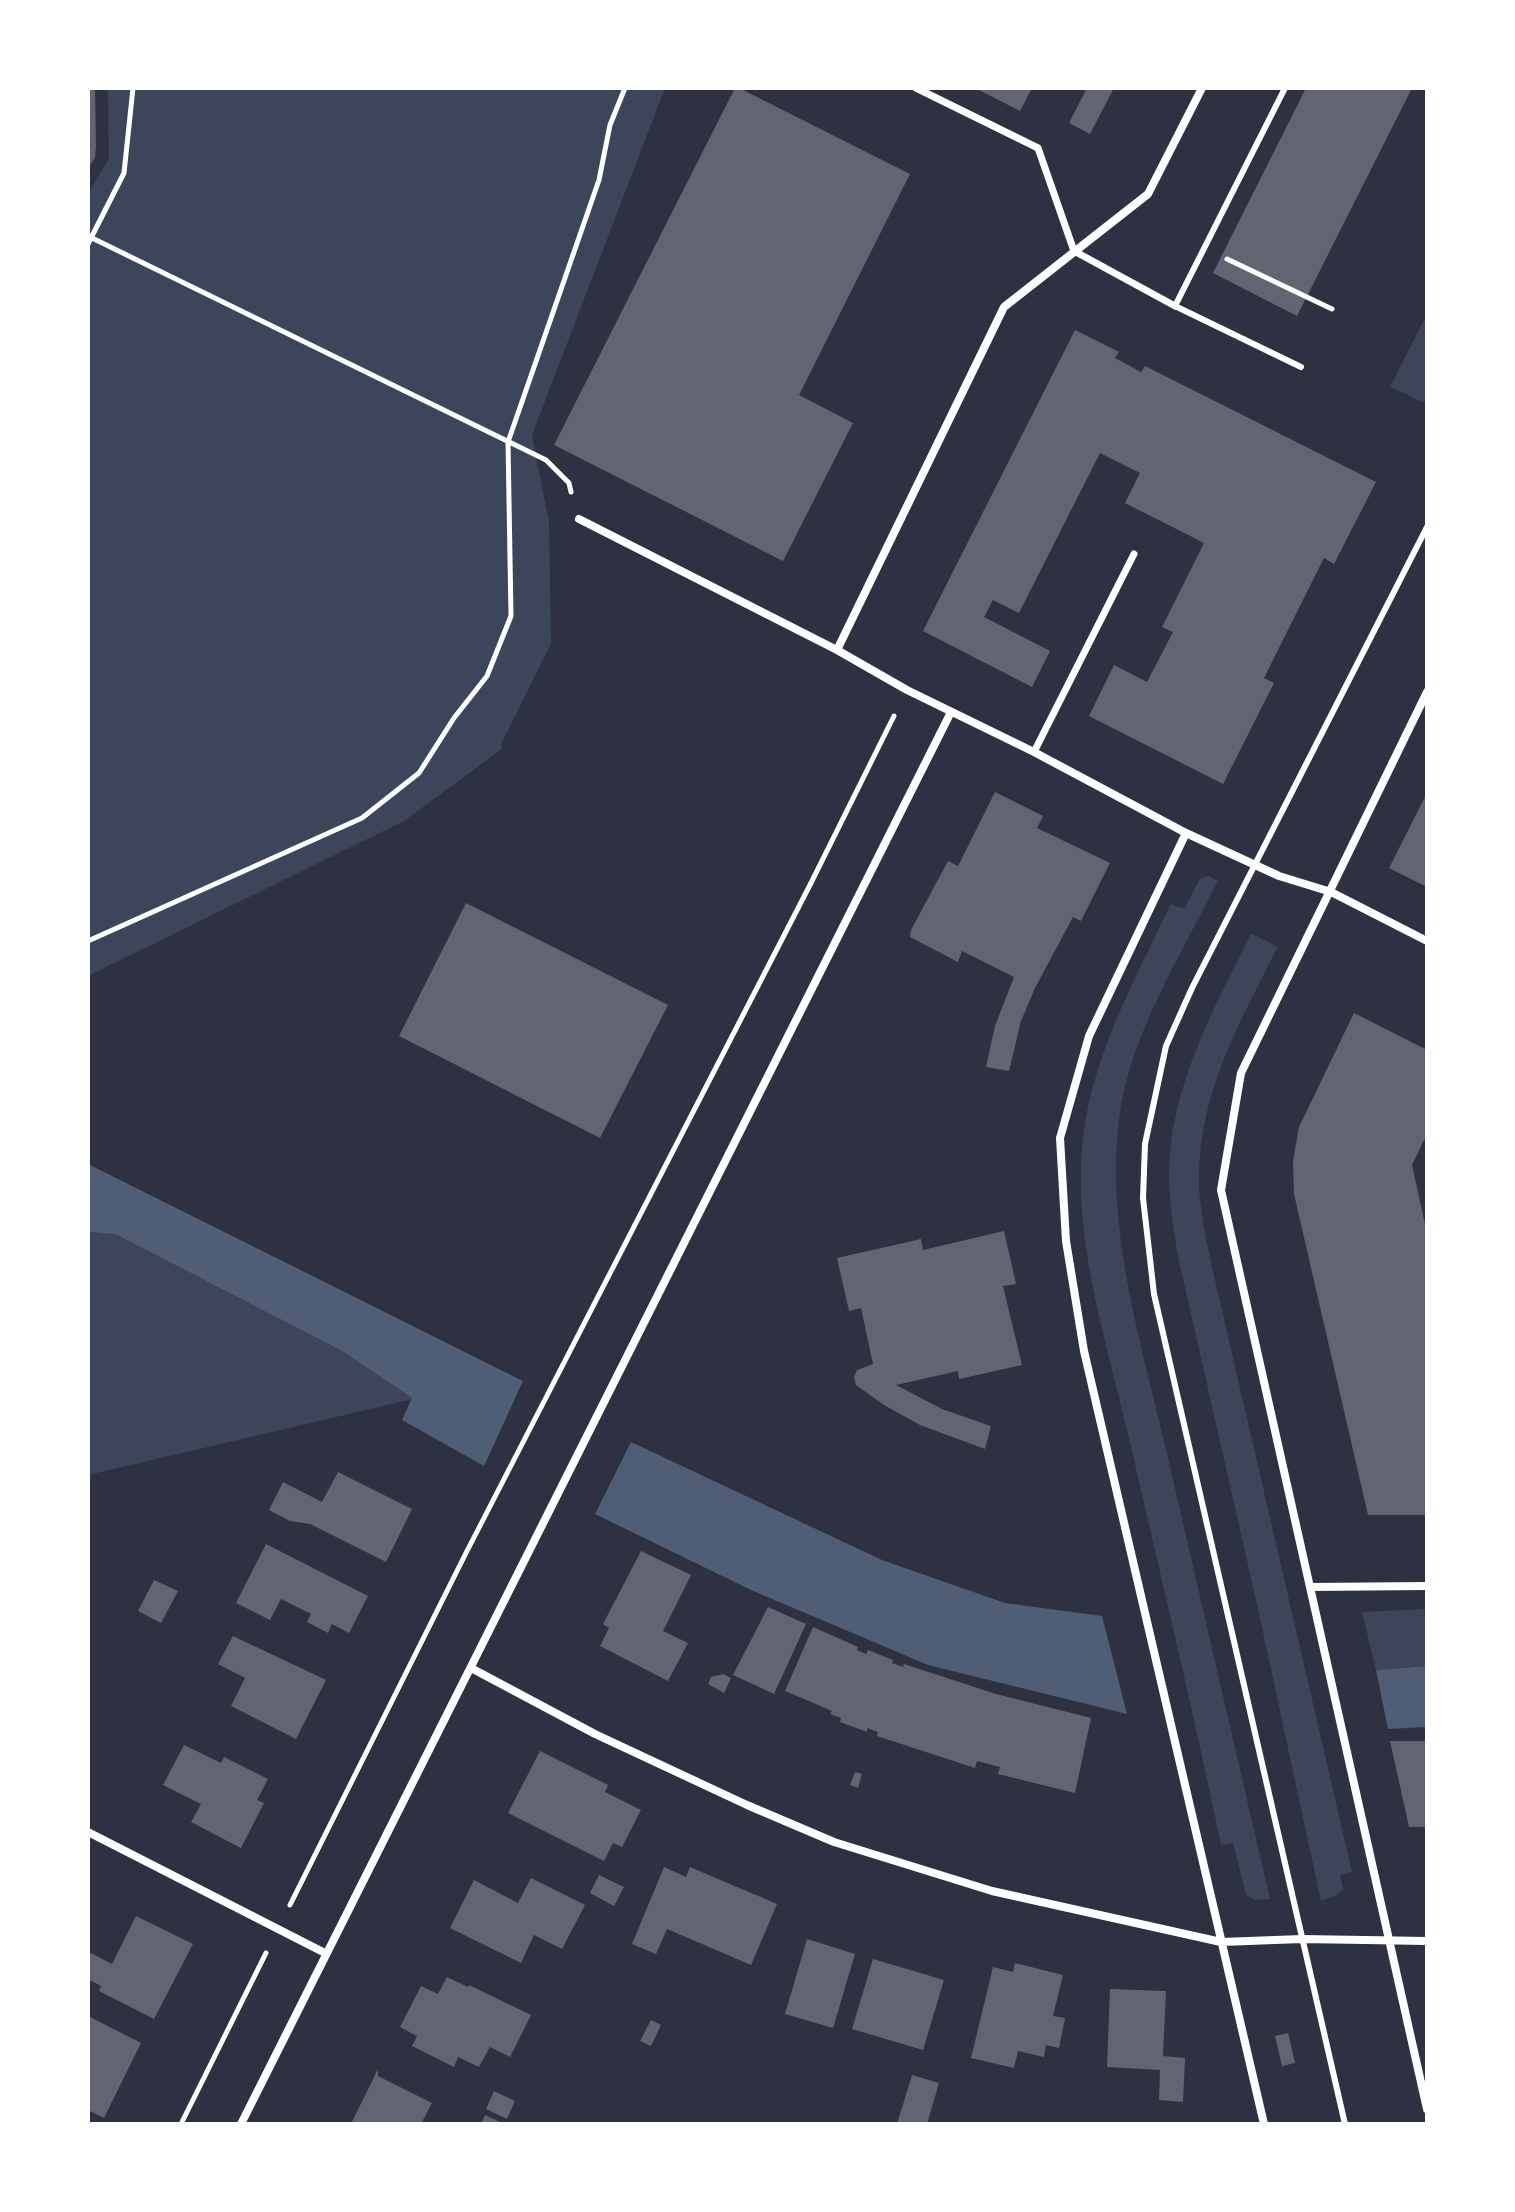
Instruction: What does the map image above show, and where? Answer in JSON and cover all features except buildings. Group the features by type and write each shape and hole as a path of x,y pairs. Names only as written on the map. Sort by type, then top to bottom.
{"street":[{"path":"916,88 1038,148 1074,251 1175,306"},
{"path":"837,650 1004,307 1148,194 1202,88"},
{"path":"579,519 1186,833 1279,876 1331,892 1427,941"},
{"path":"1034,752 1134,554"},
{"path":"1427,692 1241,1073 1221,1190 1427,2109"},
{"path":"241,2124 951,712"},
{"path":"1186,833 1089,1036 1060,1138 1066,1241 1084,1351 1264,2124"},
{"path":"1310,1587 1427,1586"},
{"path":"471,1668 595,1734 747,1805 834,1842 992,1891 1221,1942 1302,1939 1427,1941"},
{"path":"88,1832 325,1953"}],"lane":[{"path":"1285,88 1175,306 1301,367"},
{"path":"1345,2124 1154,1294 1143,1198 1145,1144 1166,1046 1253,864 1427,527"}],"path":[{"path":"133,88 124,173 90,241 546,460 569,483 579,519"},
{"path":"88,941 362,818 419,773 454,718 487,676 511,616 508,442 599,180 610,125 625,88"},
{"path":"1205,248 1332,309"},
{"path":"181,2124 467,1551 907,690"}],"shaded area":[{"path":"108,88 665,88 532,435 549,522 551,643 501,744 502,749 404,821 88,976 88,194 109,158"},
{"path":"1427,314 1427,404 1390,387"},
{"path":"1208,876 1218,881 1158,997 1125,1087 1116,1162 1117,1205 1138,1332 1270,1899 1256,1900 1246,1895 1233,1843 1221,1845 1100,1322 1081,1202 1085,1123 1109,1038 1171,904 1184,909 1200,879"},
{"path":"1251,933 1278,947 1232,1040 1209,1104 1199,1172 1201,1207 1212,1267 1352,1872 1340,1875 1343,1889 1337,1895 1321,1901 1179,1261 1170,1197 1171,1142 1185,1080 1209,1020"},
{"path":"88,1164 523,1381 484,1466 402,1420 412,1398 342,1351 115,1234 88,1232"},
{"path":"88,1232 115,1234 342,1351 413,1399 88,1475"},
{"path":"631,1442 882,1560 1005,1603 1102,1616 1127,1714 928,1665 751,1590 595,1514"},
{"path":"1427,1609 1427,1666 1376,1670 1362,1612"},
{"path":"1427,1666 1427,1727 1388,1729 1376,1670"}]}
